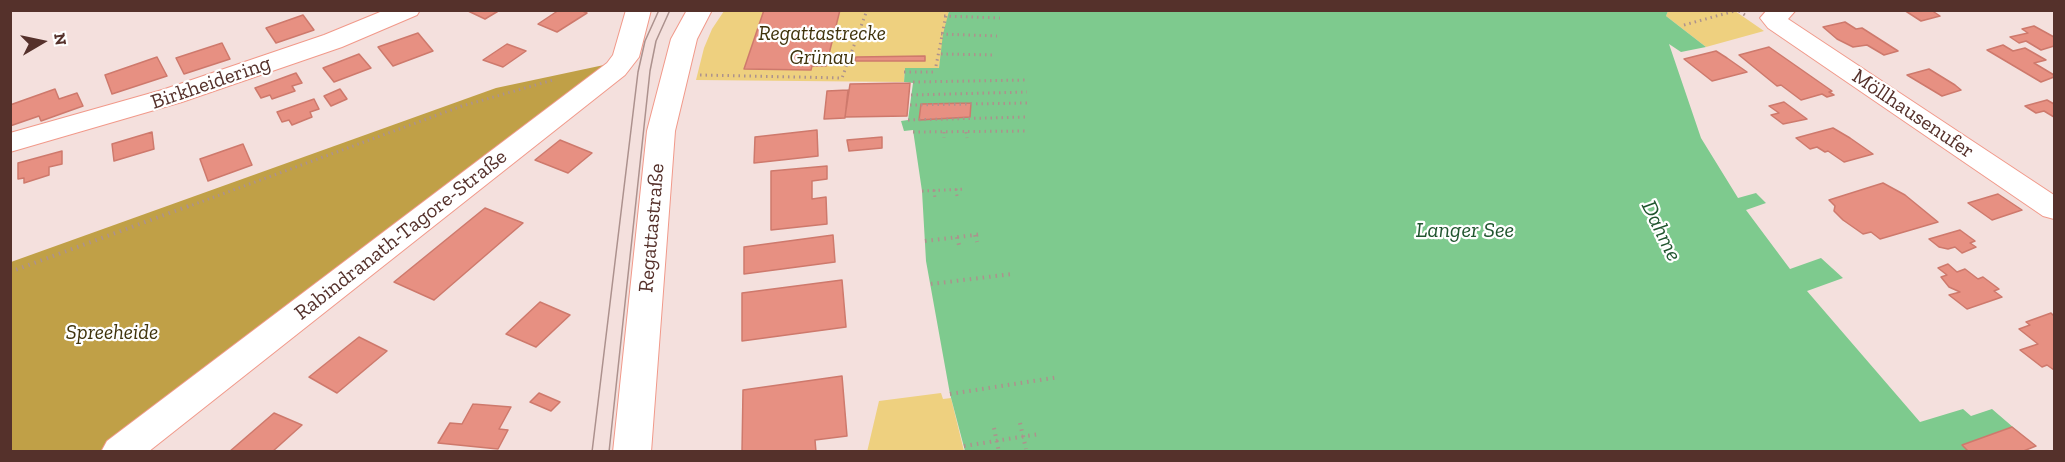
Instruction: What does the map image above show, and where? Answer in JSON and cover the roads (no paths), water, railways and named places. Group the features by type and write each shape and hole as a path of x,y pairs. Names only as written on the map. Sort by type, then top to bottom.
{"street":[{"name":"Birkheidering","path":"10,143 151,103 333,41 408,10"},
{"name":"Rabindranath-Tagore-Straße","path":"120,452 616,69 626,57 639,10"},
{"name":"Möllhausenufer","path":"1779,14 1796,36 2055,209"},
{"path":"631,42 692,25"},
{"name":"Regattastraße","path":"632,452 660,131 692,25"}],"water":[{"name":"Langer See","path":"949,11 1668,11 1666,16 1706,47 1681,52 1669,44 1701,138 1738,198 1756,193 1766,203 1746,210 1790,269 1821,258 1843,278 1807,291 1920,422 1963,409 1971,416 1992,409 2028,440 1996,452 965,451 950,394 926,261 922,191 913,130 904,131 901,121 908,120 913,83 904,82 905,68 939,68 943,34"}],"tram line":[{"path":"592,452 638,72 645,41 659,10"},
{"path":"609,452 650,71 656,41 670,10"}],"park label":[{"name":"Regattastrecke Grünau","path":"822,46"},
{"name":"Spreeheide","path":"112,333"}],"water label":[{"name":"Dahme","path":"1661,231"}]}
